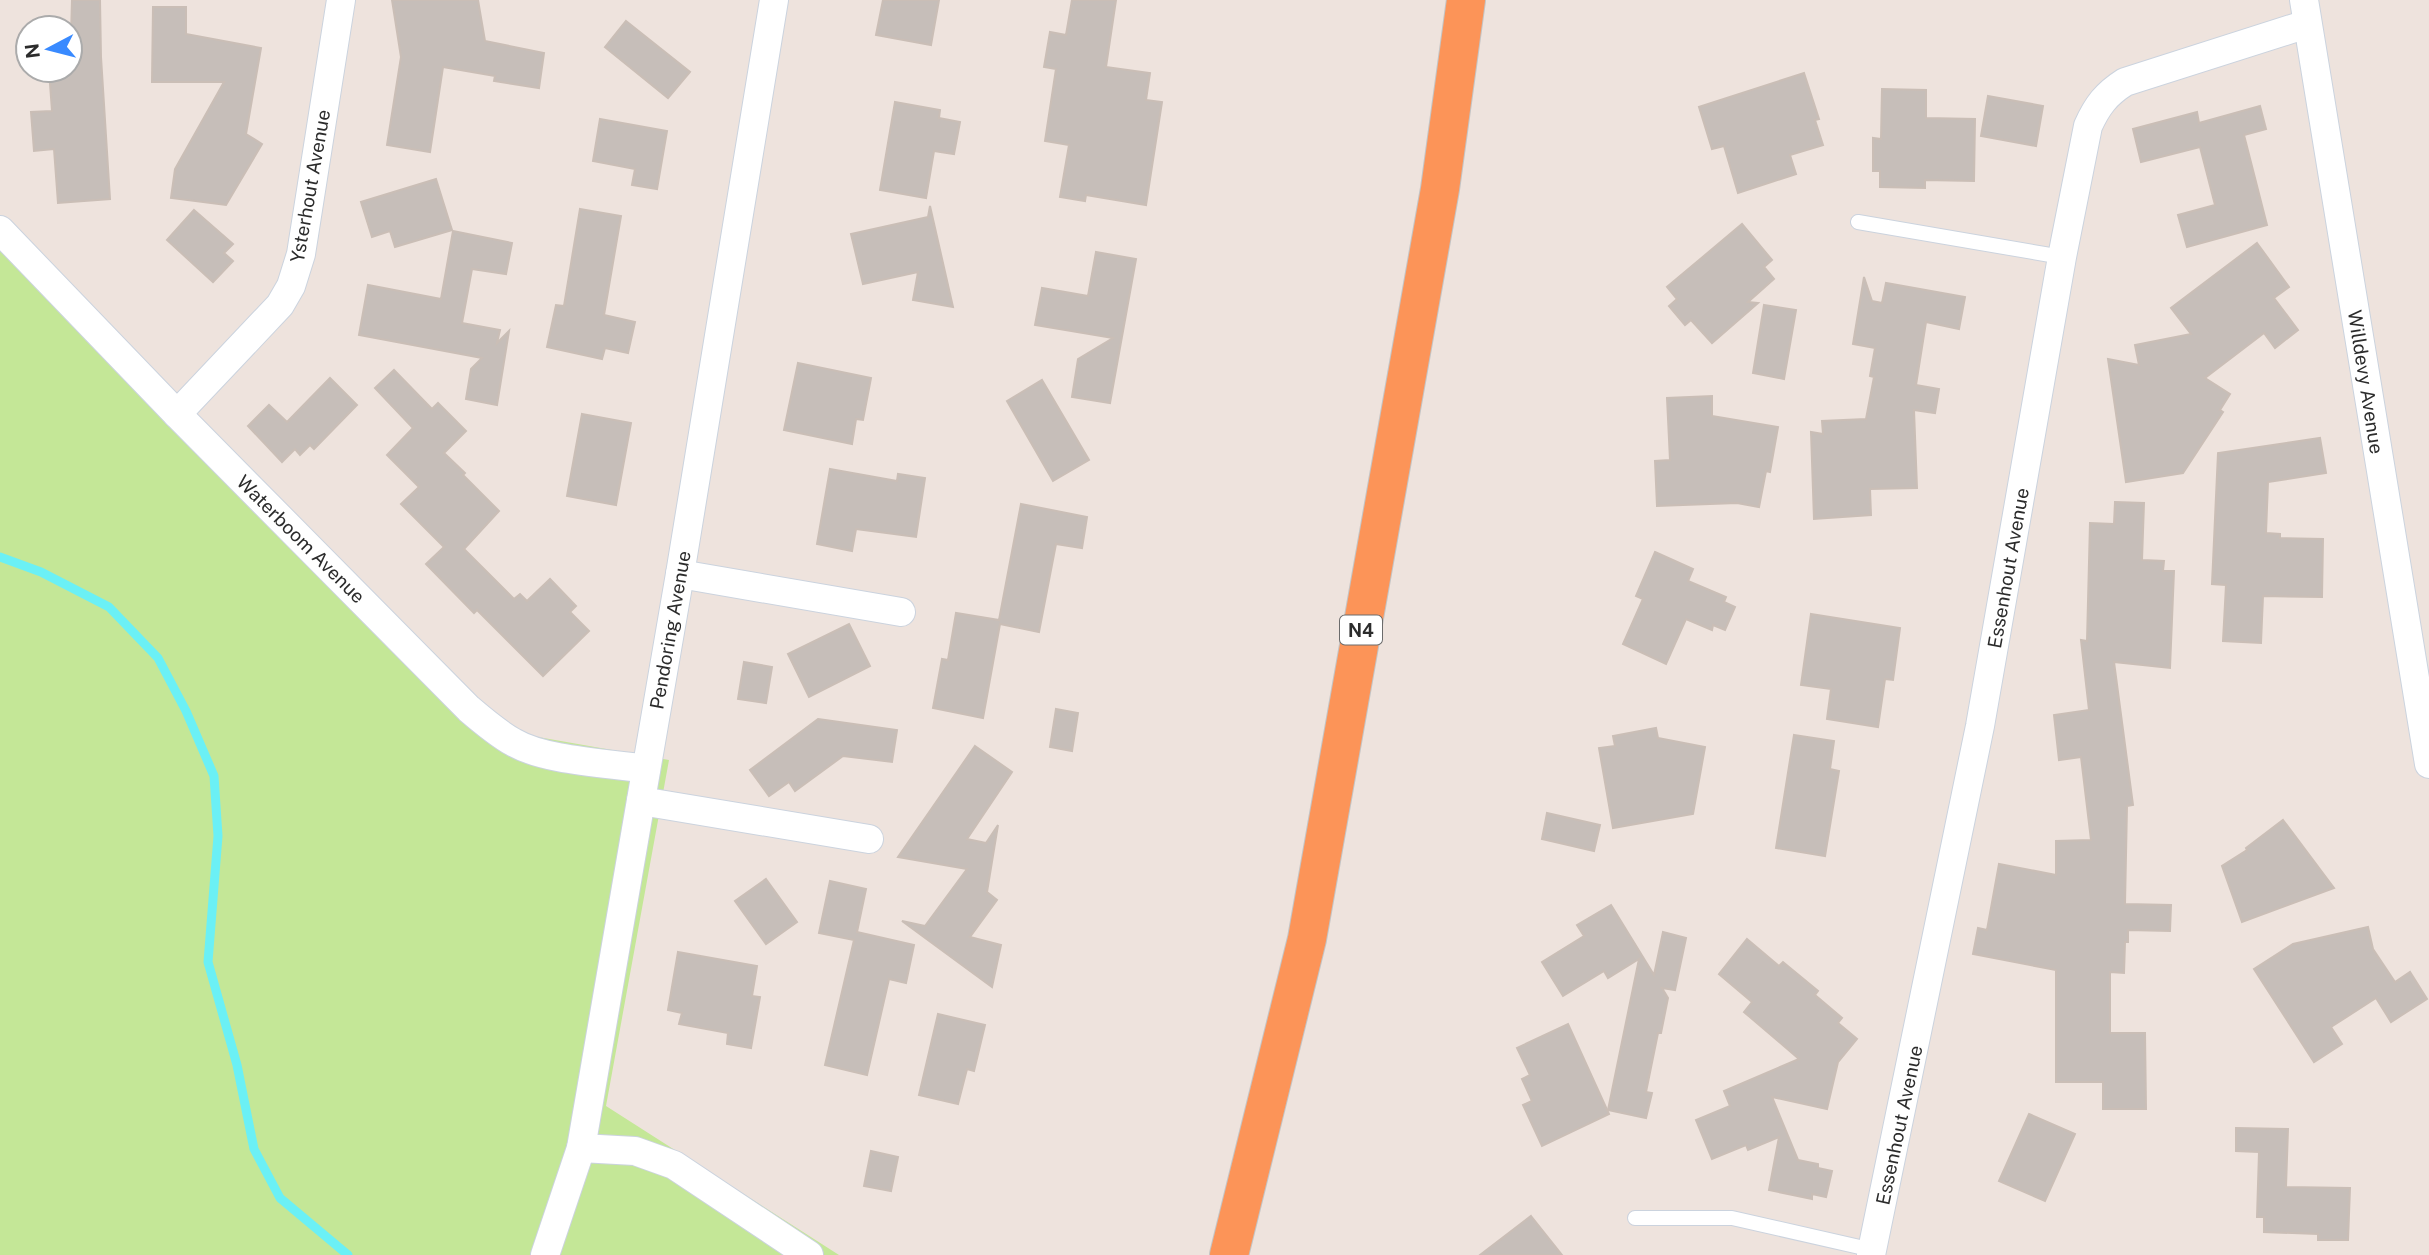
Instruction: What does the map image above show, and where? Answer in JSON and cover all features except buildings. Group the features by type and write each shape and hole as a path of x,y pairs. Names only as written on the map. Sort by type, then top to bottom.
{"highway":[{"name":"N4","path":"1229,1255 1307,939 1440,189 1466,0"}],"street":[{"name":"Ysterhout Avenue","path":"177,414 265,322 280,305 291,286 305,229 341,0"},
{"name":"Pendoring Avenue","path":"545,1255 581,1148 680,574 774,0"},
{"name":"Essenhout Avenue","path":"1872,1252 1980,726 2062,257 2084,141 2095,109 2112,91 2138,77 2305,12"},
{"name":"Willdevy Avenue","path":"2305,12 2429,764"},
{"name":"Waterboom Avenue","path":"0,230 177,414 486,724 514,743 546,754 646,769"},
{"path":"680,574 901,612"},
{"path":"641,801 869,839"},
{"path":"581,1148 635,1152 674,1165 809,1255"}],"lane":[{"path":"1858,222 2062,257"},
{"path":"1635,1218 1732,1218 1872,1252"}],"green space":[{"path":"0,220 503,731 669,760 606,1106 839,1255 0,1255"}],"waterway":[{"path":"0,557 41,572 109,607 158,658 186,711 214,776 218,836 208,962 237,1065 254,1149 280,1198 348,1255"}]}
